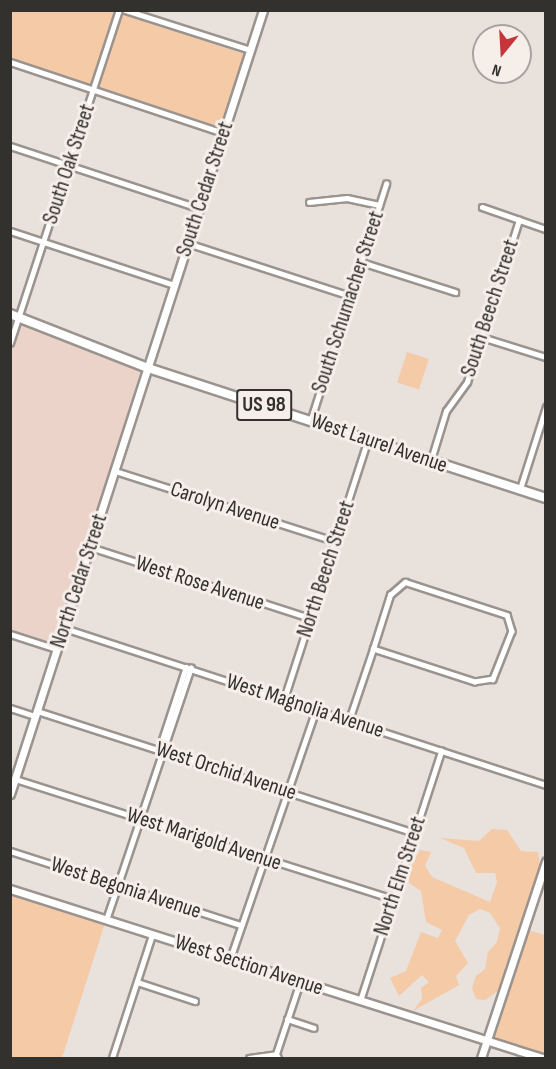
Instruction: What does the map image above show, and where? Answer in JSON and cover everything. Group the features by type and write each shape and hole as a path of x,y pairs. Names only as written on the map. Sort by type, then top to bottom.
{"main road":[{"name":"West Laurel Avenue","path":"10,314 148,368 311,419 546,498"}],"street":[{"name":"South Oak Street","path":"10,343 119,10"},
{"path":"125,10 250,50"},
{"name":"South Cedar Street","path":"148,368 264,10"},
{"path":"10,62 223,133"},
{"path":"10,146 199,208"},
{"name":"South Schumacher Street","path":"311,419 386,184"},
{"path":"309,202 347,198 380,205"},
{"path":"482,207 546,229"},
{"name":"South Beech Street","path":"431,460 446,411 465,387 519,220"},
{"path":"10,231 174,285"},
{"path":"187,243 350,296"},
{"path":"361,262 455,292"},
{"path":"482,337 546,357"},
{"name":"North Cedar Street","path":"10,794 148,368"},
{"path":"520,489 546,407"},
{"name":"North Beech Street","path":"284,699 368,439"},
{"name":"Carolyn Avenue","path":"115,471 334,541"},
{"name":"West Rose Avenue","path":"90,547 310,618"},
{"path":"349,720 392,591 405,582 499,610 512,625 500,670 484,683 373,649"},
{"name":"West Magnolia Avenue","path":"64,628 546,785"},
{"path":"10,634 57,649"},
{"path":"106,920 188,667"},
{"name":"West Orchid Avenue","path":"10,708 161,750 415,833"},
{"path":"230,959 285,791 316,709"},
{"name":"North Elm Street","path":"360,1001 441,752"},
{"name":"West Marigold Avenue","path":"13,783 140,818 393,899"},
{"name":"West Begonia Avenue","path":"10,851 241,926"},
{"path":"481,1059 546,861"},
{"name":"West Section Avenue","path":"10,889 542,1059"},
{"path":"112,1059 152,935"},
{"path":"137,982 195,1001"},
{"path":"249,1059 277,1057 287,1018 300,982"},
{"path":"287,1018 314,1028"}],"shaded area":[{"path":"11,10 114,11 244,54 220,127 11,58"},
{"path":"20,322 141,370 55,645 11,630 10,352"},
{"path":"407,352 429,359 419,390 397,382"},
{"path":"492,829 507,830 521,851 538,852 540,865 525,912 524,935 506,964 502,988 485,1000 476,999 472,988 476,976 485,969 488,952 497,942 500,928 490,913 480,909 469,915 455,941 468,963 456,976 459,985 413,1011 422,999 421,988 429,982 422,975 399,996 390,978 406,971 421,932 438,938 442,930 426,922 421,891 409,883 409,870 420,850 431,852 425,866 432,877 490,902 497,882 495,873 476,873 464,848 440,838 479,841"},
{"path":"10,892 106,920 62,1058 11,1058"},
{"path":"528,930 545,935 545,1056 491,1038"}]}
